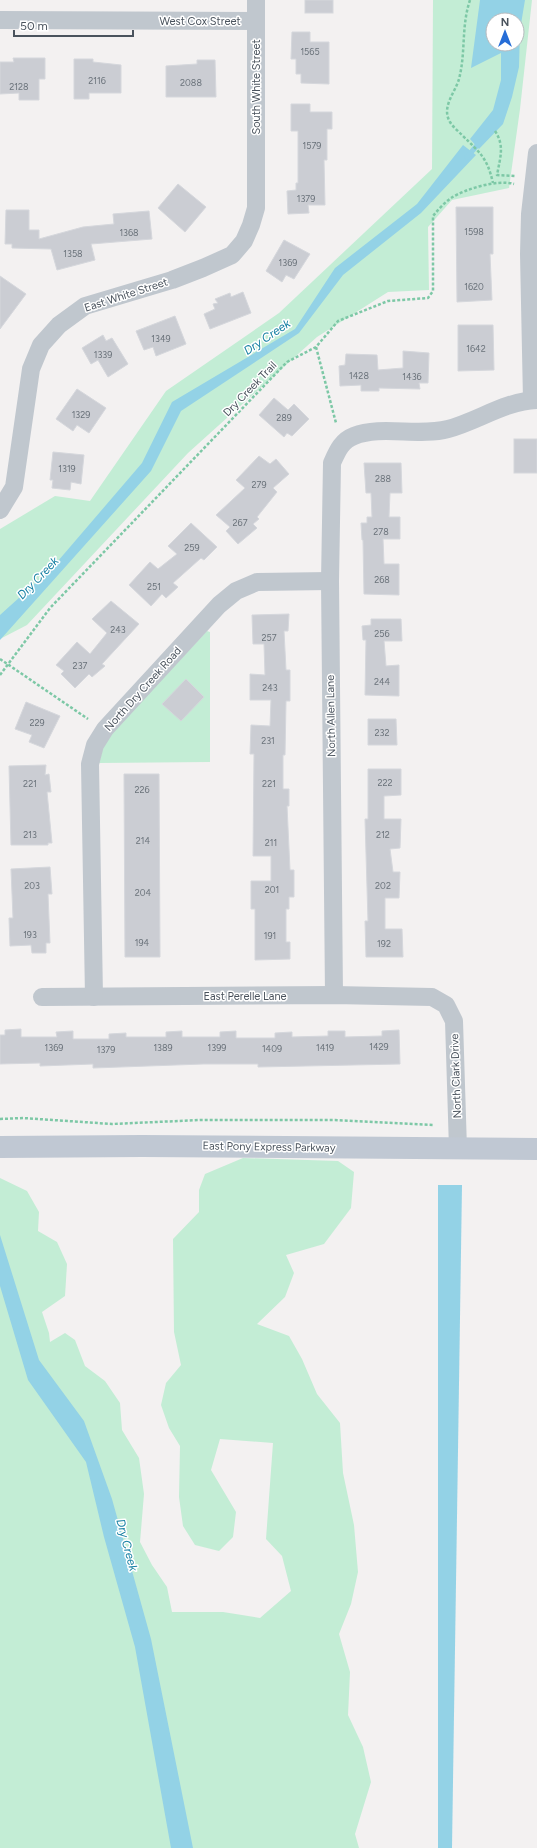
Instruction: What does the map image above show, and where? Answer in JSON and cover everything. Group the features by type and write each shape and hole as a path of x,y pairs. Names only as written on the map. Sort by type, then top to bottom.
{"street":[{"name":"South White Street","path":"256,0 256,173"},
{"name":"West Cox Street","path":"0,20 256,21"},
{"path":"535,400 529,254 530,214 537,153"},
{"name":"East White Street","path":"0,510 14,488 31,369 41,345 58,325 85,306 172,280 203,268 232,254 244,241 251,225 256,208 256,173"},
{"name":"North Allen Lane","path":"334,995 330,581 332,463 338,448 345,440 354,436 374,432 442,430 476,419 509,405 535,400"},
{"name":"North Dry Creek Road","path":"94,997 90,764 95,745 105,729 219,605 236,591 257,582 330,581"},
{"name":"East Perelle Lane","path":"42,997 334,995 428,996 437,999 446,1005"},
{"name":"North Clark Drive","path":"446,1005 454,1021 458,1149"},
{"name":"East Pony Express Parkway","path":"0,1147 150,1146 537,1149"}],"path":[{"path":"470,0 465,16 462,67 457,87 447,105 447,113 450,122 480,153 488,164 493,183"},
{"path":"494,131 500,138 501,150 497,175 515,176"},
{"name":"Dry Creek Trail","path":"0,675 50,608 287,362 316,347 338,321 388,301 428,298 433,291 433,216 452,198 493,183 514,184"},
{"path":"316,347 336,423"},
{"path":"0,659 88,719"},
{"path":"0,1119 23,1118 112,1124 200,1120 335,1120 434,1125"}],"green space":[{"path":"433,0 532,0 520,109 509,188 452,200 428,227 429,290 388,292 317,337 188,453 27,625 0,639 0,529 55,496 90,501 166,391 279,313 432,169"},
{"path":"207,631 210,632 210,762 99,763 105,740"},
{"path":"243,1158 338,1161 354,1172 351,1208 324,1244 286,1255 294,1273 285,1297 257,1324 289,1336 302,1359 317,1394 340,1423 343,1473 354,1525 358,1572 351,1604 339,1634 350,1672 348,1715 363,1747 371,1782 355,1834 359,1848 0,1848 0,1178 27,1191 39,1212 38,1231 57,1242 67,1264 65,1296 42,1312 49,1333 50,1342 65,1333 75,1340 85,1366 105,1381 120,1403 122,1430 139,1458 144,1494 140,1542 152,1565 167,1587 172,1612 223,1612 260,1618 291,1591 282,1556 266,1539 273,1443 220,1439 211,1470 236,1512 233,1537 219,1551 195,1545 183,1526 179,1497 180,1446 169,1428 161,1405 166,1383 181,1365 174,1332 173,1239 199,1212 199,1190 205,1174"}],"water":[{"path":"480,0 525,0 523,12 485,12 485,52 519,52 519,67 512,97 503,124 479,149 470,139 493,110 501,80 501,53 471,68"},
{"path":"463,145 476,155 421,213 343,275 299,333 181,411 151,471 0,640 0,615 52,568 142,463 172,402 295,329 335,268 417,204"},
{"path":"438,1185 462,1185 452,1848 438,1848"},
{"path":"0,1235 39,1360 84,1421 112,1499 151,1639 193,1848 171,1848 135,1647 104,1537 86,1462 28,1380 0,1286"}],"building":[{"path":"305,0 333,0 333,13 305,13"},
{"path":"292,32 310,32 310,42 329,42 329,84 301,83 301,74 296,74 296,59 291,59"},
{"path":"13,58 45,58 45,79 39,79 39,100 19,100 19,93 0,94 0,62 14,62"},
{"path":"74,59 93,59 93,62 121,65 121,93 89,93 89,99 74,99"},
{"path":"197,60 215,60 216,97 166,97 166,66 197,64"},
{"path":"291,104 310,104 310,112 332,112 332,129 327,129 327,160 324,160 325,205 308,205 309,213 288,214 287,191 296,190 296,183 298,183 298,131 291,131"},
{"path":"178,184 206,207 185,232 158,208"},
{"path":"456,207 493,207 493,254 490,254 492,300 457,302"},
{"path":"6,210 29,210 29,230 39,230 39,239 83,227 114,224 113,214 149,211 152,239 91,244 95,260 57,270 51,249 12,248 12,244 5,244"},
{"path":"284,240 310,254 294,279 286,275 282,282 266,271"},
{"path":"0,276 26,294 0,329"},
{"path":"243,292 251,313 210,329 204,314 215,309 213,304 218,303 215,299 230,293 231,297"},
{"path":"175,316 186,344 156,356 153,347 144,350 136,331"},
{"path":"458,325 493,325 494,370 458,371"},
{"path":"103,335 106,341 112,338 128,364 108,377 98,360 91,364 82,348"},
{"path":"403,351 429,353 428,383 419,383 420,389 379,388 379,391 361,391 361,385 340,386 339,366 345,365 346,354 377,355 378,370 403,368"},
{"path":"77,389 106,408 89,433 77,425 73,431 56,419"},
{"path":"274,398 288,410 294,404 309,419 292,436 287,433 284,437 259,415"},
{"path":"514,439 537,439 537,473 514,473"},
{"path":"53,452 84,455 81,484 71,482 70,490 52,488 53,480 50,480"},
{"path":"259,456 270,464 276,459 289,474 273,488 277,492 257,517 259,519 253,524 257,528 238,544 226,531 230,527 216,515 245,488 236,480"},
{"path":"364,463 401,463 402,493 390,493 389,517 400,517 400,539 383,539 384,564 399,564 399,595 364,594 363,540 361,523 367,523 367,517 372,517 371,493 366,493"},
{"path":"191,523 217,547 204,560 201,558 173,583 178,587 166,598 162,594 151,606 129,585 150,562 158,569 177,554 168,546"},
{"path":"111,601 139,624 102,664 105,666 92,677 89,674 75,688 61,674 64,671 56,665 77,642 90,654 107,633 92,619"},
{"path":"289,614 288,631 284,631 286,670 290,670 290,701 286,701 283,789 289,789 289,806 287,806 290,870 294,870 294,897 289,897 289,909 286,909 286,942 290,942 290,959 255,960 255,909 251,909 251,881 271,881 271,856 253,856 254,754 250,754 251,725 270,726 271,700 250,700 250,674 265,675 264,644 253,644 252,615"},
{"path":"371,619 401,619 402,641 384,641 386,666 399,665 399,696 365,695 366,640 363,640 362,626 371,625"},
{"path":"186,679 204,697 181,721 162,704"},
{"path":"26,702 60,716 44,748 29,742 32,735 15,729"},
{"path":"368,719 396,719 397,745 368,745"},
{"path":"46,765 45,775 49,774 51,792 47,792 52,843 48,843 48,845 11,845 9,766"},
{"path":"368,769 401,769 401,795 384,796 384,819 401,819 400,848 390,849 393,872 400,872 399,898 385,898 385,929 402,929 403,957 366,957 365,921 368,921 365,819 368,819"},
{"path":"124,774 159,774 160,957 125,957"},
{"path":"50,867 52,894 48,894 50,943 46,943 46,953 32,953 31,945 10,946 9,918 13,918 11,869"},
{"path":"21,1029 21,1037 57,1037 56,1032 73,1031 73,1039 109,1039 109,1034 126,1033 126,1037 166,1037 166,1032 182,1031 182,1037 220,1037 220,1032 236,1031 236,1038 275,1038 275,1033 292,1032 292,1037 328,1036 328,1031 345,1031 345,1037 382,1036 382,1031 399,1030 400,1064 258,1067 258,1064 203,1064 93,1068 93,1064 40,1066 40,1063 0,1064 0,1035 5,1035 5,1030"}],"waterway":[{"name":"Dry Creek","path":"467,157 480,142"}]}
